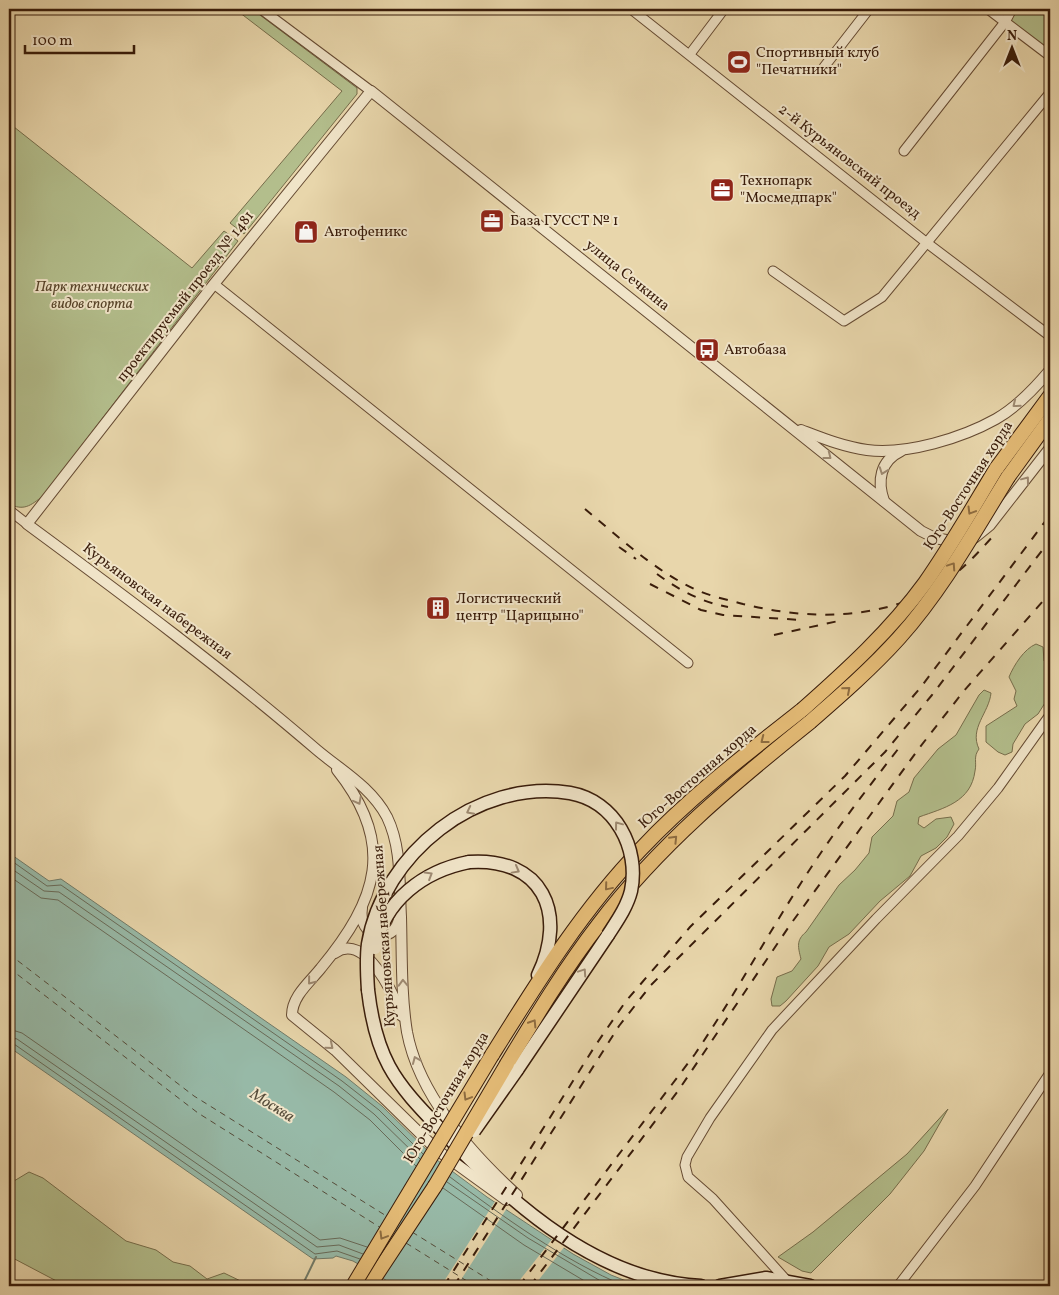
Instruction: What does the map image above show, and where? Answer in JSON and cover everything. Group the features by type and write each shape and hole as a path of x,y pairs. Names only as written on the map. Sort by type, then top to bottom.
{"main road":[{"name":"Юго-Восточная хорда","path":"369,1286 512,1067 571,962 599,923 650,864 692,821 855,682 899,637 935,593 1002,473 1050,396"},
{"name":"Юго-Восточная хорда","path":"353,1286 520,1010 586,914 640,850 680,809 802,710 846,671 888,627 924,584 1002,473 1050,419"},
{"path":"512,1067 608,935 621,915 630,892 633,874 628,840 619,825 607,811 592,801 572,794 551,791 501,798 454,819 419,847 402,867 389,888 375,920 368,944 368,990 374,1028 389,1066 423,1111 509,1197 556,1232"},
{"path":"368,990 376,944 388,915 405,892 436,870 469,862 487,860 517,869 530,879 546,902 551,930 550,945 520,1010"},
{"name":"Курьяновская набережная","path":"556,1232 614,1265 638,1274 664,1281 701,1286"},
{"path":"720,1286 766,1278 787,1280 810,1286"}],"street":[{"name":"улица Сечкина","path":"261,9 371,91 920,531 935,538 952,542 962,542 976,537 990,525 1050,448"},
{"name":"2-й Курьяновский проезд","path":"631,9 927,243 1050,336"},
{"path":"690,54 724,9"},
{"path":"824,67 869,9"},
{"path":"988,9 1050,56"},
{"path":"904,151 1005,22 1012,9"},
{"name":"проектируемый проезд № 1481","path":"27,524 214,284 371,91"},
{"path":"773,271 844,321 882,297 1050,93"},
{"path":"214,284 688,663"},
{"path":"790,426 829,440 867,450 904,450 943,440 996,419 1018,404 1050,370"},
{"path":"884,501 880,488 882,472 889,459 904,450"},
{"name":"Курьяновская набережная","path":"9,510 194,649 330,761 354,778 371,794 387,818 397,850 407,1031 412,1052 424,1080 445,1114 510,1189 556,1232"},
{"path":"787,1280 713,1199 688,1176 685,1165 687,1157 710,1118 772,1030 876,918 958,836 998,788 1050,715"},
{"name":"Курьяновская набережная","path":"330,761 357,798 371,834 375,858 372,884 363,904 332,955 293,1002 292,1015 335,1050 437,1150 534,1219 556,1232"},
{"path":"363,904 361,918 364,927 371,933 380,936 389,934 396,928 400,908"},
{"path":"332,955 337,951 354,948 368,958 395,997 407,1031"},
{"path":"898,1286 975,1186 1050,1073"}],"green space":[{"path":"235,9 252,9 357,88 357,94 244,234 230,223 342,91"},
{"path":"1016,9 1046,9 1050,12 1050,51 1010,21"},
{"name":"Парк технических видов спорта","path":"9,123 192,268 224,231 238,241 43,496 30,505 23,507 9,504"},
{"path":"1036,644 1043,647 1044,661 1050,661 1050,695 1038,714 1025,724 1013,744 1012,752 1005,755 986,742 986,726 1017,706 1014,699 1016,691 1009,677 1020,658"},
{"path":"984,690 991,693 990,700 976,734 979,749 976,755 976,768 968,790 962,797 947,807 919,817 918,824 924,828 936,819 951,817 954,824 947,837 936,848 921,856 910,876 880,901 849,934 829,947 818,966 786,1001 780,1006 772,1006 771,999 777,977 792,971 801,959 799,941 801,938 839,885 869,853 872,837 893,816 897,801 909,792 914,778 938,749 956,735 979,695"},
{"path":"948,1109 924,1151 890,1194 811,1273 802,1271 778,1257 813,1232 907,1154"},
{"path":"29,1172 43,1178 126,1241 156,1250 173,1262 190,1266 207,1279 224,1273 251,1286 66,1286 9,1256 9,1184"}],"water":[{"name":"Москва","path":"9,853 49,881 61,879 346,1077 382,1106 437,1160 487,1197 573,1254 611,1275 639,1286 396,1286 353,1261 336,1256 333,1258 313,1259 9,1047"}],"pier":[{"path":"496,1200 507,1208 457,1286 441,1286"},
{"path":"553,1238 565,1246 534,1286 515,1286"}],"waterway":[{"path":"302,1286 316,1257"}],"ferry route":[{"path":"9,954 194,1096 388,1217"},
{"path":"9,968 198,1113 381,1228"},
{"path":"412,1232 499,1286"},
{"path":"406,1243 475,1286"}],"railway":[{"path":"585,509 654,565 668,575 699,591 743,604 793,613 818,615 868,611 892,606 915,597 938,586 954,575 994,535"},
{"path":"444,1286 595,1046 626,1001 690,927 845,776 921,687 1050,515"},
{"path":"454,1286 619,1026 651,985 885,752 932,695 1050,540"},
{"path":"619,547 636,559"},
{"path":"657,574 691,595 728,607"},
{"path":"650,584 701,610 723,615 801,620"},
{"path":"530,1286 678,1091 790,925 920,747 963,692 1050,593"},
{"path":"774,635 843,620"},
{"path":"519,1286 695,1054 723,1012 813,865 850,812 902,744"}],"place":[{"name":"Спортивный клуб \"Печатники\"","path":"739,62"},
{"name":"Технопарк \"Мосмедпарк\"","path":"722,190"},
{"name":"База ГУССТ № 1","path":"492,221"},
{"name":"Автофеникс","path":"306,232"},
{"name":"Автобаза","path":"707,350"},
{"name":"Логистический центр \"Царицыно\"","path":"438,608"}]}
